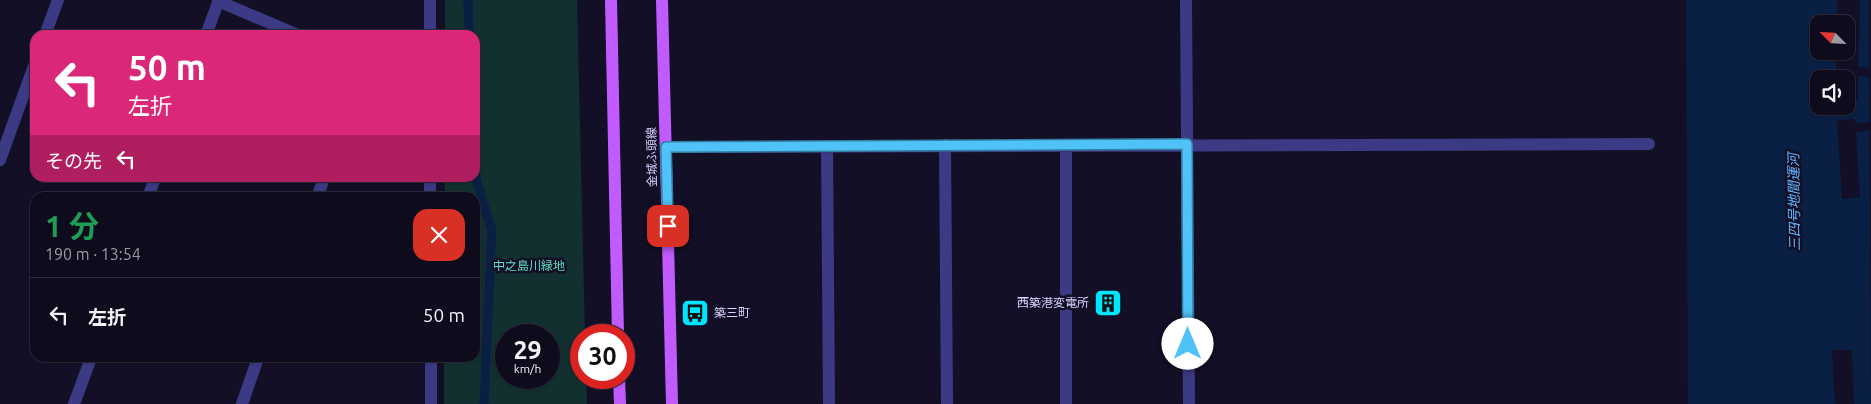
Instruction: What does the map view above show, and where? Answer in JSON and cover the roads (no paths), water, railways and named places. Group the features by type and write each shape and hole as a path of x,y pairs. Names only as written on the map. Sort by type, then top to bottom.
{"main road":[{"path":"612,0 618,324"},
{"name":"金城ふ頭線","path":"662,0 672,404"},
{"path":"619,389 620,404"}],"street":[{"path":"47,30 58,0"},
{"path":"430,0 430,30"},
{"path":"1186,0 1189,404"},
{"path":"208,30 219,1 286,30"},
{"path":"0,160 30,77"},
{"path":"666,147 1649,144"},
{"path":"1066,145 1066,404"},
{"path":"827,146 829,404"},
{"path":"945,146 947,404"},
{"path":"74,404 90,362"},
{"path":"242,404 257,362"},
{"path":"431,362 431,404"}],"water":[{"name":"三四号地間運河","path":"1686,0 1869,0 1871,404 1688,404"}],"waterway":[{"path":"468,0 469,30"},
{"path":"477,182 492,231 484,402"}],"place":[{"name":"西築港変電所","path":"1108,303"},
{"name":"築三町","path":"695,313"}],"park label":[{"name":"中之島川緑地","path":"529,266"}]}
